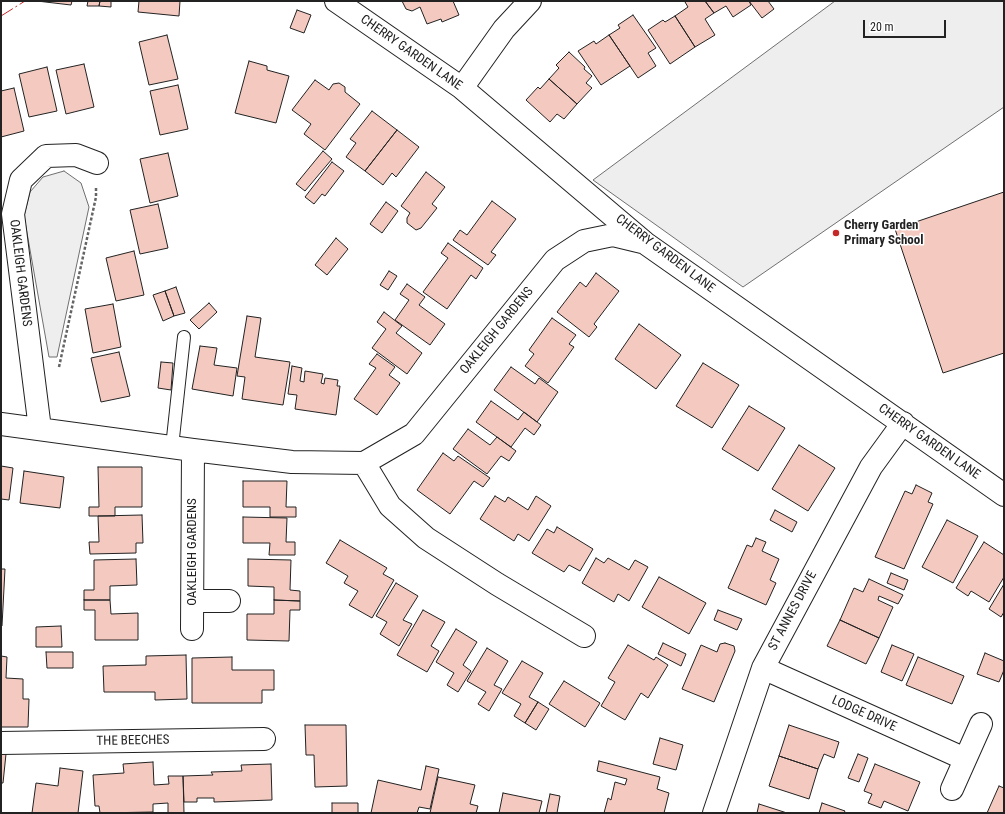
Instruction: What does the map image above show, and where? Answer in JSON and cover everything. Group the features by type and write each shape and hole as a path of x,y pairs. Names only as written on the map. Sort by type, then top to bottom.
{"street":[{"name":"CHERRY GARDEN LANE","path":"336,1 462,88 645,242 1004,495"},
{"path":"462,88 504,29 530,1"},
{"name":"OAKLEIGH GARDENS","path":"40,429 13,214 21,180 46,156 76,155 97,163"},
{"name":"OAKLEIGH GARDENS","path":"364,463 414,434 555,260 584,241 613,235 645,242"},
{"name":"ST ANNES DRIVE","path":"714,813 762,668 871,467 903,423"},
{"path":"1,424 182,449 292,462 364,463 390,506 426,538 497,584 584,636"},
{"name":"OAKLEIGH GARDENS","path":"182,449 193,601 192,629"},
{"path":"193,601 229,601"},
{"name":"LODGE DRIVE","path":"762,668 965,759"},
{"path":"952,789 980,724"},
{"name":"THE BEECHES","path":"1,743 264,739"}],"lane":[{"path":"182,449 184,337"}],"path":[{"path":"36,398 59,369 96,197 97,163"}],"shaded area":[{"path":"835,1 1004,1 1004,107 743,287 593,180"},
{"path":"64,171 81,183 89,207 57,357 49,357 24,216 30,192 43,177"}],"building":[{"path":"37,1 72,1 71,5"},
{"path":"88,1 100,1 99,6 87,6"},
{"path":"100,1 111,1 111,7 99,6"},
{"path":"139,1 180,1 179,16 138,12"},
{"path":"402,1 453,1 459,15 442,22 441,19 427,24 420,7 412,11 406,9"},
{"path":"705,1 714,13 705,19 715,35 695,47 675,16 688,7 685,2"},
{"path":"705,1 749,1 751,5 733,17 726,6 714,13"},
{"path":"749,1 768,1 774,9 762,18"},
{"path":"297,10 311,15 304,33 290,28"},
{"path":"633,15 656,48 648,53 656,66 638,78 609,35 620,28 618,25"},
{"path":"675,16 695,47 670,64 648,30 663,20 665,22"},
{"path":"167,35 178,79 149,85 139,42"},
{"path":"609,35 630,66 601,85 578,51 594,41 596,44"},
{"path":"569,52 592,76 586,83 592,88 577,104 549,79 559,68 556,65"},
{"path":"249,61 267,66 267,70 289,76 276,123 235,113"},
{"path":"84,64 94,107 66,114 56,70"},
{"path":"47,67 57,111 29,117 19,74"},
{"path":"549,79 577,104 564,119 557,114 550,122 526,100 538,87 540,89"},
{"path":"315,80 329,90 333,84 339,83 345,87 345,92 360,104 325,150 304,134 311,124 292,110"},
{"path":"178,85 188,129 160,135 150,91"},
{"path":"14,88 24,131 1,137 1,91"},
{"path":"372,111 397,130 365,171 346,157 356,143 350,139"},
{"path":"397,130 419,147 396,177 392,173 383,185 365,171"},
{"path":"323,151 332,159 305,191 296,184"},
{"path":"168,153 178,196 150,203 140,159"},
{"path":"332,162 344,171 325,196 322,194 314,204 305,197"},
{"path":"426,172 445,187 432,204 437,208 421,228 416,230 407,223 407,218 410,213 401,206"},
{"path":"1004,192 1004,353 943,373 895,229"},
{"path":"492,201 516,219 491,252 496,255 488,265 453,240 460,230 467,235"},
{"path":"386,202 398,211 382,233 370,224"},
{"path":"158,204 168,248 140,254 130,210"},
{"path":"336,238 348,249 327,275 315,265"},
{"path":"448,243 483,268 476,279 471,275 447,309 423,292 448,258 441,253"},
{"path":"134,251 144,295 116,301 106,258"},
{"path":"389,271 397,276 388,290 380,285"},
{"path":"596,273 619,291 594,324 597,327 589,337 557,312 580,282 586,287"},
{"path":"407,284 425,297 419,305 445,324 430,345 395,320 409,300 400,294"},
{"path":"176,287 185,313 174,316 165,291"},
{"path":"165,291 174,316 163,321 153,295"},
{"path":"209,303 217,312 199,329 190,320"},
{"path":"113,304 121,347 93,353 85,309"},
{"path":"384,312 402,326 396,333 422,353 407,374 372,348 386,329 377,322"},
{"path":"247,316 261,318 255,357 290,362 283,405 242,399 245,377 237,376"},
{"path":"552,318 576,335 569,344 574,347 548,383 525,366 534,354 529,350"},
{"path":"639,324 681,355 656,389 615,359"},
{"path":"200,346 217,348 214,365 237,368 233,396 192,389"},
{"path":"119,352 130,396 101,402 91,358"},
{"path":"377,354 395,367 389,375 400,383 377,415 354,399 376,368 369,364"},
{"path":"161,362 173,363 171,390 158,388"},
{"path":"703,363 739,385 712,428 676,406"},
{"path":"292,366 302,368 300,381 304,382 305,371 323,374 321,383 324,384 325,378 338,380 337,386 340,386 336,415 295,409 297,395 288,394"},
{"path":"511,367 535,384 539,378 558,392 537,422 494,390"},
{"path":"491,401 518,420 524,412 541,425 534,435 525,428 511,447 476,422"},
{"path":"749,406 785,428 758,471 722,449"},
{"path":"468,429 490,445 497,437 516,451 509,461 501,456 487,474 453,449"},
{"path":"799,445 835,468 808,511 772,489"},
{"path":"443,453 454,461 458,456 490,478 483,487 474,481 450,514 417,490"},
{"path":"1,466 13,468 9,500 1,499"},
{"path":"98,467 142,467 142,507 115,507 115,516 89,516 89,507 99,507"},
{"path":"24,471 64,477 60,508 20,503"},
{"path":"243,481 287,481 286,507 296,507 296,517 270,517 270,507 243,507"},
{"path":"916,485 932,493 928,502 933,504 904,569 875,557 905,491 912,494"},
{"path":"495,496 505,502 508,497 528,510 536,496 551,506 529,541 518,534 514,541 480,519"},
{"path":"775,510 797,522 792,532 770,520"},
{"path":"142,515 143,543 136,543 136,553 90,554 89,542 99,542 98,516"},
{"path":"243,517 287,518 286,542 295,542 295,555 269,555 270,543 243,543"},
{"path":"947,520 978,536 953,583 922,567"},
{"path":"557,527 593,549 580,571 569,565 564,572 532,553 547,529 554,533"},
{"path":"756,538 766,542 762,551 779,559 770,580 776,583 766,605 728,588 747,545 752,547"},
{"path":"340,540 387,568 383,574 394,580 372,618 349,605 358,591 344,583 348,576 326,563"},
{"path":"984,542 1004,555 1004,577 989,602 971,591 968,596 956,588"},
{"path":"596,558 604,563 608,558 629,570 635,560 648,567 629,601 618,594 614,602 582,583"},
{"path":"136,559 137,585 110,586 110,600 84,600 84,590 94,590 94,560"},
{"path":"248,559 291,560 290,590 300,591 300,601 274,600 274,587 248,586"},
{"path":"1,569 5,569 2,626 1,626"},
{"path":"891,573 908,580 904,590 887,583"},
{"path":"659,577 706,603 689,634 642,607"},
{"path":"869,579 903,595 898,604 879,596 878,600 893,607 879,638 840,620 854,588 863,592"},
{"path":"396,583 418,596 403,620 412,624 399,646 380,634 387,622 376,616"},
{"path":"1004,584 1004,612 1001,617 989,609"},
{"path":"84,600 110,600 111,614 138,613 138,640 95,640 95,610 84,610"},
{"path":"274,600 300,601 300,610 290,610 289,641 247,640 247,614 274,614"},
{"path":"423,610 445,622 431,646 439,651 427,672 397,655"},
{"path":"718,610 742,619 737,630 714,620"},
{"path":"840,620 879,638 866,664 827,646"},
{"path":"61,626 62,647 36,647 36,627"},
{"path":"456,629 477,642 463,665 471,671 458,692 447,685 454,673 436,662"},
{"path":"663,643 686,654 681,666 658,654"},
{"path":"725,643 734,646 735,651 714,702 682,689 701,645 717,652 720,644"},
{"path":"628,645 654,660 656,657 668,665 648,698 641,693 625,720 601,706 615,682 608,678"},
{"path":"892,645 914,654 902,681 881,672"},
{"path":"487,648 508,661 494,685 502,689 489,711 478,704 486,692 467,681"},
{"path":"46,652 73,652 73,668 47,668"},
{"path":"985,653 1004,661 1004,670 999,682 977,674"},
{"path":"186,655 187,699 155,700 155,692 104,692 103,666 146,665 146,656"},
{"path":"1,656 7,657 6,678 23,679 23,699 29,699 28,727 1,727"},
{"path":"232,657 232,670 274,670 274,690 262,690 262,703 192,703 192,658"},
{"path":"918,657 964,676 952,704 906,685"},
{"path":"522,661 543,673 529,697 538,702 525,723 514,716 521,704 502,693"},
{"path":"564,681 600,703 585,727 549,704"},
{"path":"538,702 549,709 536,730 525,723"},
{"path":"305,725 346,725 347,786 315,787 314,755 306,755"},
{"path":"789,725 839,742 834,758 824,754 818,769 779,756"},
{"path":"660,738 683,745 676,770 653,764"},
{"path":"1,754 6,754 3,783 1,783"},
{"path":"858,754 868,758 859,782 848,778"},
{"path":"779,756 818,769 809,799 769,786"},
{"path":"599,761 660,777 657,789 669,793 664,813 604,813 608,798 611,800 615,782 625,785 627,779 597,771"},
{"path":"153,762 154,785 169,784 168,776 183,776 184,813 168,813 168,803 153,804 153,812 100,813 99,806 95,806 93,775 124,773 123,764"},
{"path":"271,764 272,800 214,802 214,798 197,798 197,802 184,802 183,776 213,775 211,772 242,771 241,765"},
{"path":"875,764 920,782 908,811 884,801 881,808 868,803 872,794 864,791"},
{"path":"426,766 439,769 430,809 419,807 417,813 371,813 378,780 421,790"},
{"path":"60,768 83,771 78,813 32,813 36,783 58,786"},
{"path":"438,777 475,785 470,804 478,806 476,813 430,813"},
{"path":"999,786 1004,788 1004,813 987,813"},
{"path":"503,793 542,801 539,813 499,813"},
{"path":"550,794 560,796 557,813 546,813"},
{"path":"332,803 358,803 358,813 332,813"},
{"path":"822,803 845,811 844,813 819,813"},
{"path":"759,804 787,813 757,813"}],"power":[{"path":"1,16 25,1"}],"place":[{"name":"Cherry Garden Primary School","path":"836,233"}]}
